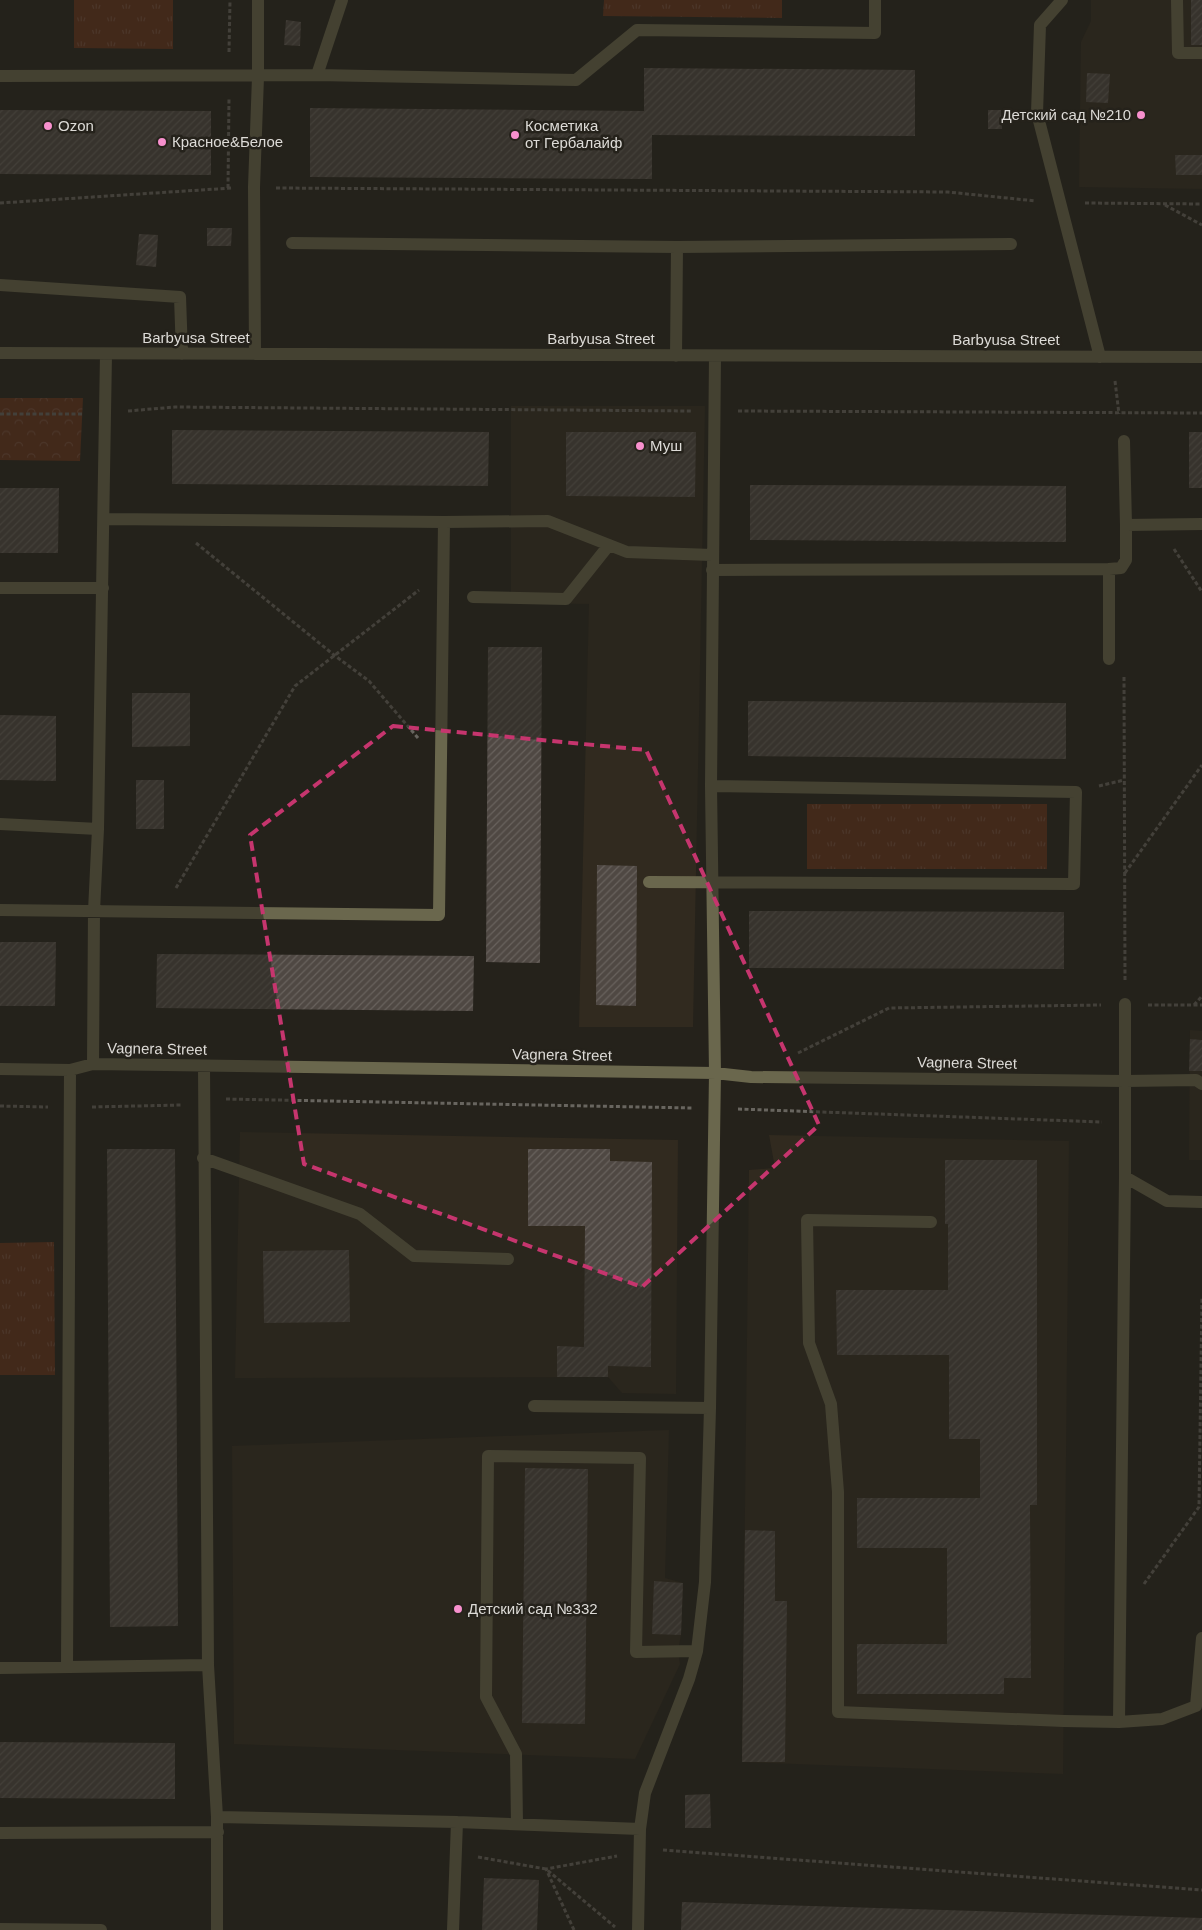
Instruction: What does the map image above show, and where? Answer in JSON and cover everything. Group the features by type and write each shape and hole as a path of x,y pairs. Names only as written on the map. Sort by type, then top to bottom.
{"street":[{"path":"255,354 254,187 258,77 258,0"},
{"path":"317,75 342,0"},
{"path":"0,76 258,77 317,75 576,80 637,30 875,33 875,0"},
{"path":"1062,0 1040,25 1037,113 1100,357"},
{"path":"1177,0 1178,53 1202,53"},
{"path":"292,243 677,247 1011,244"},
{"path":"676,356 677,247"},
{"path":"0,285 180,296 182,354"},
{"name":"Barbyusa Street","path":"0,353 1202,357"},
{"path":"93,1064 94,911 98,829 106,354"},
{"path":"638,1930 640,1829 645,1793 689,1679 697,1651 705,1582 710,1408 715,1073 711,786 715,356"},
{"path":"712,570 1121,568 1126,560 1124,441"},
{"path":"104,519 548,521 627,552 712,555"},
{"path":"0,910 439,915 444,522"},
{"path":"1126,525 1202,524"},
{"path":"472,597 566,599 609,545"},
{"path":"1109,569 1109,658"},
{"path":"0,588 103,588"},
{"path":"649,882 1074,884 1076,792 711,786"},
{"path":"0,824 98,829"},
{"path":"1119,1722 1125,1004"},
{"name":"Vagnera Street","path":"0,1069 70,1070 93,1064 715,1073 751,1076 1124,1081 1196,1080 1202,1084"},
{"path":"204,1066 203,1158 208,1665 218,1817 217,1930"},
{"path":"67,1667 70,1070"},
{"path":"203,1158 360,1214 414,1256 508,1259"},
{"path":"1125,1177 1167,1201 1202,1202"},
{"path":"931,1222 807,1220 809,1343 831,1404 838,1492 838,1712 1119,1722 1162,1719 1196,1706 1202,1638"},
{"path":"534,1406 710,1408"},
{"path":"517,1824 516,1754 486,1697 488,1456 640,1458 636,1652 697,1651"},
{"path":"0,1668 208,1665"},
{"path":"218,1817 457,1822 640,1829"},
{"path":"453,1930 457,1822"},
{"path":"0,1833 218,1832"},
{"path":"0,1929 101,1930"}],"path":[{"path":"0,203 254,187 948,192 1059,203 1202,204"},
{"path":"1162,204 1202,225"},
{"path":"0,414 105,414 175,407 1202,413"},
{"path":"167,519 334,655 369,681 441,765"},
{"path":"162,912 295,686 442,572"},
{"path":"1109,658 1124,661 1125,1004"},
{"path":"1125,873 1202,765"},
{"path":"1194,1005 1202,996"},
{"path":"794,1055 889,1008 1125,1004 1202,1005"},
{"path":"0,1106 182,1105 203,1099 714,1108 1125,1122"},
{"path":"1120,1592 1139,1592 1199,1507 1202,1297"},
{"path":"456,1853 546,1869 640,1852 666,1850 1202,1890"},
{"path":"546,1869 574,1930"},
{"path":"546,1869 618,1930"}],"highlighted area":[{"path":"393,726 646,750 819,1125 642,1287 304,1164 250,835"}],"shaded area":[{"name":"Детский сад №210","path":"1091,0 1202,0 1202,189 1079,187 1081,42 1091,21"},
{"path":"511,406 705,406 693,1027 579,1027 589,604 511,603"},
{"path":"1190,1030 1202,1031 1202,1160 1189,1160"},
{"path":"240,1132 678,1140 676,1394 622,1393 608,1377 235,1378"},
{"path":"769,1135 1069,1141 1063,1774 742,1762 749,1170 775,1168"},
{"name":"Детский cад №332","path":"669,1430 665,1578 683,1583 681,1635 678,1651 680,1664 635,1759 234,1744 232,1446"}],"green space":[{"path":"74,0 173,0 173,49 74,48"},
{"path":"604,0 782,0 782,18 603,16"},
{"path":"0,398 83,398 80,461 0,460"},
{"path":"807,804 1047,804 1047,869 807,869"},
{"path":"54,1242 55,1375 0,1375 0,1243"}],"building":[{"path":"1191,0 1202,0 1202,45 1191,45"},
{"path":"286,20 301,22 300,46 284,45"},
{"path":"644,68 915,70 915,136 652,135 652,179 310,177 310,108 644,111"},
{"path":"1087,73 1110,74 1108,103 1086,102"},
{"path":"0,110 211,111 211,175 0,174"},
{"path":"988,110 1001,110 1002,129 988,129"},
{"path":"1175,155 1202,155 1202,175 1176,175"},
{"path":"207,228 232,228 231,246 207,246"},
{"path":"139,234 158,235 156,267 136,265"},
{"path":"172,430 489,432 488,486 172,484"},
{"path":"566,432 696,432 695,497 566,496"},
{"path":"1189,432 1202,432 1202,488 1189,488"},
{"path":"750,485 1066,486 1066,542 750,540"},
{"path":"0,488 59,488 58,553 0,553"},
{"path":"488,647 542,647 540,963 486,962"},
{"path":"132,693 190,693 190,746 132,747"},
{"path":"748,701 1066,703 1066,759 748,756"},
{"path":"0,715 56,716 56,781 0,780"},
{"path":"136,780 164,780 164,829 136,829"},
{"path":"597,865 637,866 636,1006 596,1005"},
{"path":"749,911 1064,912 1064,969 749,968"},
{"path":"0,942 56,942 55,1006 0,1006"},
{"path":"157,954 474,956 473,1011 156,1008"},
{"path":"1190,1039 1202,1040 1202,1071 1189,1071"},
{"path":"107,1149 175,1149 178,1626 110,1627"},
{"path":"528,1149 610,1149 610,1161 652,1162 651,1367 608,1366 608,1377 557,1377 557,1346 584,1347 585,1226 528,1226"},
{"path":"945,1160 1037,1160 1037,1505 1030,1505 1031,1678 1004,1678 1004,1694 857,1694 857,1644 947,1644 947,1548 857,1548 857,1498 980,1498 980,1439 949,1439 949,1355 837,1355 836,1290 948,1290 948,1224 945,1224"},
{"path":"349,1250 350,1322 264,1323 263,1251"},
{"path":"525,1468 588,1469 585,1724 522,1723"},
{"path":"745,1530 775,1531 775,1601 787,1601 785,1762 742,1762"},
{"path":"654,1581 683,1583 681,1635 652,1634"},
{"path":"0,1742 175,1743 175,1799 0,1798"},
{"path":"710,1794 711,1828 685,1828 685,1795"},
{"path":"484,1878 539,1880 537,1930 482,1930"},
{"path":"682,1902 1202,1918 1202,1930 681,1930"}],"place":[{"name":"Детский сад №210","path":"1141,115"},
{"name":"Ozon","path":"48,126"},
{"name":"Косметика от Гербалайф","path":"515,135"},
{"name":"Красное&Белое","path":"162,142"},
{"name":"Муш","path":"640,446"},
{"name":"Детский cад №332","path":"458,1609"}]}
